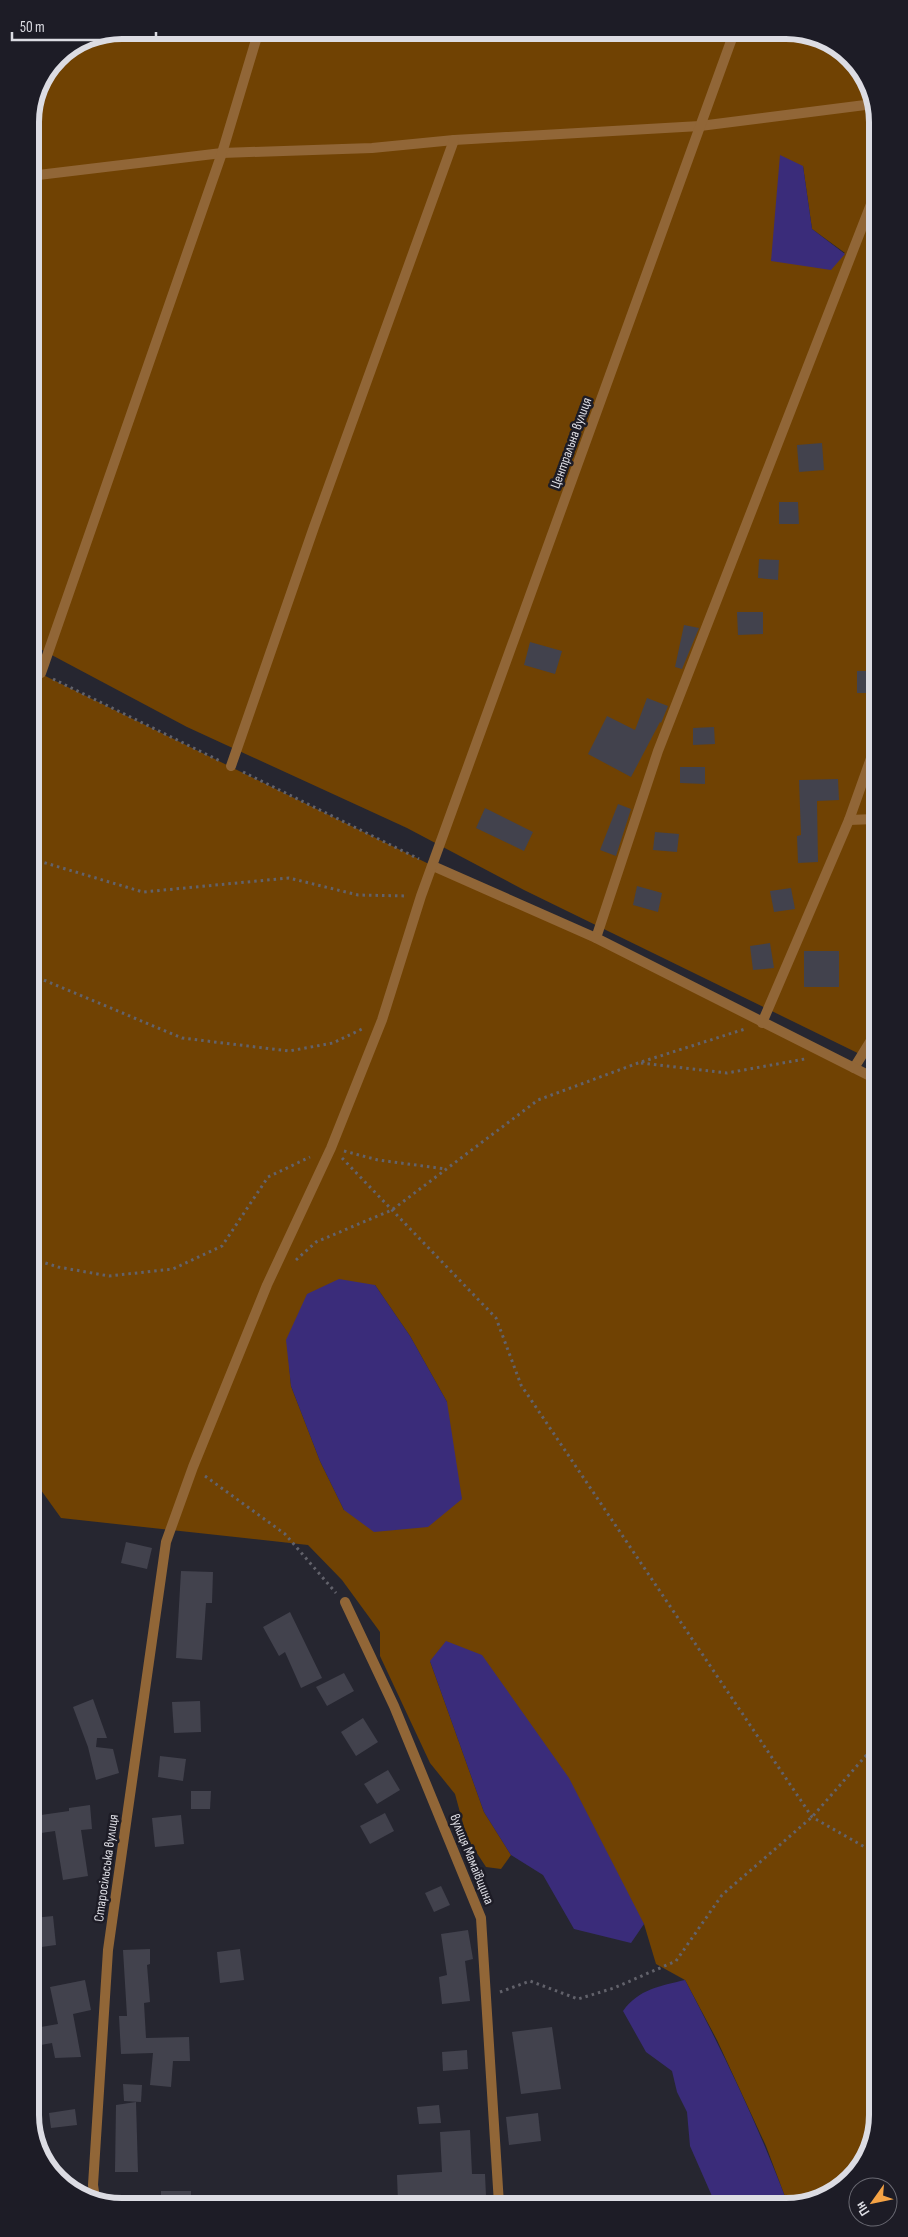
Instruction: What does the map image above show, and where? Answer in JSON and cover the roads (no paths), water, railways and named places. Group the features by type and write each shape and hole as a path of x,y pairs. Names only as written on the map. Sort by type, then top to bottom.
{"street":[{"path":"41,673 222,153 256,39"},
{"name":"Центральна вулиця","path":"331,1148 382,1020 421,896 732,39"},
{"path":"39,175 222,153 372,148 454,140 700,126 867,105"},
{"path":"231,766 314,527 454,140"},
{"path":"596,938 658,751 869,212"},
{"path":"762,1023 849,820 869,764"},
{"path":"849,820 869,819"},
{"path":"433,866 596,938 869,1076"},
{"path":"854,1068 869,1045"},
{"name":"Старосільська вулиця","path":"94,2193 108,1950 166,1542 193,1467 266,1285 331,1148"},
{"name":"вулиця Мамаївщина","path":"345,1602 394,1706 481,1918 499,2198"}]}
